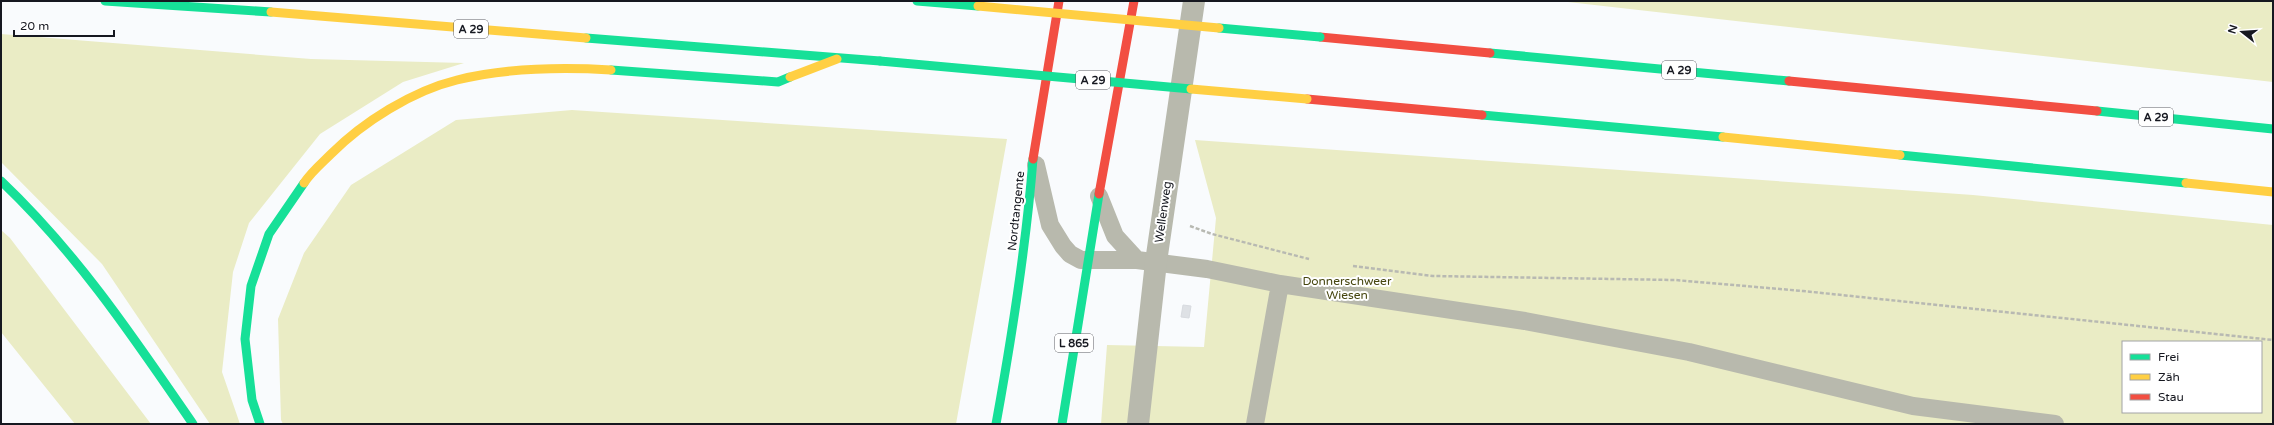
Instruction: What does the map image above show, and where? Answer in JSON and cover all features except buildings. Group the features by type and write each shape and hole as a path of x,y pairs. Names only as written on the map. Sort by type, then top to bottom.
{"highway":[{"name":"A 29","path":"105,1 284,13 838,60 880,61 1694,134 2273,192"},
{"name":"A 29","path":"917,1 1701,72 2273,129"},
{"path":"968,1 978,6"},
{"name":"Nordtangente","path":"996,424 1015,321 1026,238 1034,153 1059,1"},
{"name":"L 865","path":"1062,424 1087,261 1134,1"},
{"path":"260,424 252,400 245,339 251,286 269,234 307,178 356,131 407,99 457,80 526,70 582,68 778,82 838,60"},
{"path":"1,181 31,208 100,288 193,424"}],"street":[{"name":"Wellenweg","path":"1138,424 1146,261 1162,215 1194,1"}],"lane":[{"path":"1034,153 1050,225 1070,254 1087,261 1146,261 1207,269 1280,284 1525,321 1689,352 1913,406 2055,424"},
{"path":"1099,196 1115,236 1146,261"},
{"path":"1255,424 1280,284"}],"path":[{"path":"1162,215 1212,234 1315,261"},
{"path":"1347,265 1433,276 1675,280 2273,340"}],"green space":[{"path":"1559,1 2273,1 2273,82"},
{"path":"1,34 311,59 464,63 403,82 320,134 249,223 233,272 222,372 240,424 210,424 102,264 1,162"},
{"path":"572,110 1007,139 956,424 283,424 281,420 278,319 304,253 351,185 456,120"},
{"name":"Donnerschweer Wiesen","path":"1195,140 1973,195 2273,225 2273,424 1101,424 1107,345 1204,347 1216,218"},
{"path":"1,230 10,238 151,424 75,424 1,332"}],"traffic: fast":[{"path":"105,1 271,12"},
{"path":"917,1 978,6"},
{"path":"1219,28 1320,37"},
{"path":"586,38 880,61"},
{"path":"1490,53 1789,81"},
{"path":"880,61 1191,89"},
{"path":"611,70 778,82 790,77"},
{"path":"2097,111 2273,129"},
{"path":"1482,115 1723,137"},
{"path":"1900,155 2186,183"},
{"path":"996,424 1018,292 1027,226 1033,159"},
{"path":"1,181 55,237 80,267 126,328 193,424"},
{"path":"260,424 252,400 245,339 251,286 269,234 304,183"},
{"path":"1062,424 1099,194"}],"traffic: slow":[{"path":"978,6 1219,28"},
{"path":"271,12 586,38"},
{"path":"790,77 837,59"},
{"path":"304,183 310,175 344,142 373,119 406,100 440,85 476,76 534,69 611,70"},
{"path":"1191,89 1307,99"},
{"path":"1723,137 1900,155"},
{"path":"2186,183 2273,192"}],"traffic: jam":[{"path":"1033,159 1059,1"},
{"path":"1099,194 1134,1"},
{"path":"1320,37 1490,53"},
{"path":"1789,81 2097,111"},
{"path":"1307,99 1482,115"}]}
